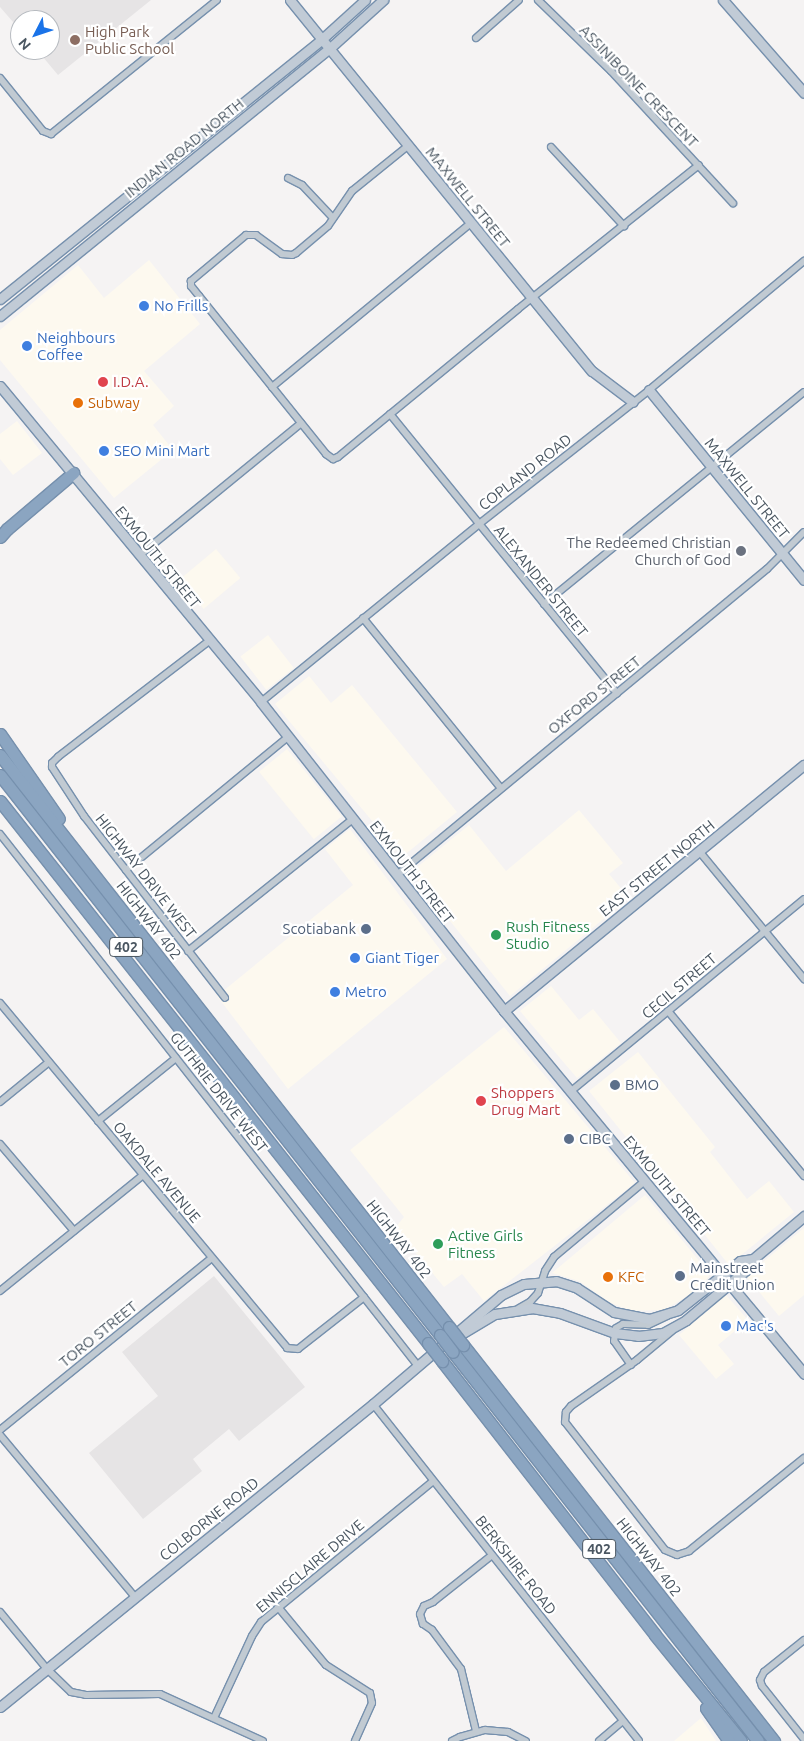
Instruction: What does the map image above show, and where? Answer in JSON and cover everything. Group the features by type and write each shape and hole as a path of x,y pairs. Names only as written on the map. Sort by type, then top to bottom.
{"highway":[{"path":"0,537 73,473"},
{"path":"0,734 55,813 122,901 181,986"},
{"name":"HIGHWAY 402","path":"0,755 181,986 437,1339 448,1357 750,1741"},
{"path":"0,775 437,1339"},
{"name":"HIGHWAY 402","path":"0,786 437,1339 463,1345 774,1741"},
{"path":"0,801 437,1339"},
{"path":"448,1357 655,1635 729,1741"},
{"path":"448,1357 758,1741"},
{"path":"653,1586 709,1649 782,1741"},
{"path":"655,1635 741,1741"}],"street":[{"path":"0,78 46,133 51,134 56,132 217,0"},
{"name":"MAXWELL STREET","path":"290,0 592,371 633,402"},
{"name":"INDIAN ROAD NORTH","path":"0,299 322,39 365,0"},
{"name":"INDIAN ROAD NORTH","path":"0,316 330,48 383,0"},
{"path":"476,38 519,0"},
{"name":"ASSINIBOINE CRESCENT","path":"301,423 326,454 333,458 338,458 699,165 611,72 538,0"},
{"path":"723,0 804,93"},
{"path":"140,556 301,423 191,286 191,281 246,235 256,236 282,254 292,256 324,230 352,191 409,145"},
{"path":"551,148 624,226"},
{"path":"699,165 733,203"},
{"path":"288,178 302,185 333,218"},
{"path":"272,387 471,223"},
{"name":"COPLAND ROAD","path":"261,702 479,524 649,390 804,261"},
{"name":"EXMOUTH STREET","path":"0,386 261,702 504,1011 804,1374"},
{"name":"MAXWELL STREET","path":"649,390 804,580"},
{"path":"544,604 804,392"},
{"name":"ALEXANDER STREET","path":"390,414 617,693"},
{"name":"OXFORD STREET","path":"397,875 500,787 767,569 804,532"},
{"path":"363,618 500,787"},
{"name":"HIGHWAY DRIVE WEST","path":"209,641 58,757 52,763 52,766 71,799 225,998"},
{"path":"126,870 288,737"},
{"name":"EAST STREET NORTH","path":"504,1011 804,765"},
{"path":"188,951 353,819"},
{"name":"GUTHRIE DRIVE WEST","path":"1,838 418,1366"},
{"path":"699,851 804,979"},
{"name":"CECIL STREET","path":"570,1092 804,899"},
{"name":"OAKDALE AVENUE","path":"0,1003 287,1348 298,1349 364,1296"},
{"path":"668,1011 804,1176"},
{"path":"98,1121 176,1058"},
{"path":"0,1102 48,1062"},
{"path":"0,1144 74,1231"},
{"path":"0,1291 143,1175"},
{"name":"COLBORNE ROAD","path":"437,1339 488,1317 526,1305 536,1296 545,1271 554,1257 645,1180"},
{"path":"804,1216 753,1258 746,1270 631,1365 571,1406 565,1417 567,1428 665,1550 671,1554 682,1554 696,1546 804,1458"},
{"path":"524,1284 539,1276 554,1257"},
{"name":"TORO STREET","path":"0,1430 212,1258"},
{"path":"631,1365 614,1341 614,1332 619,1325 648,1325 674,1312 697,1297 740,1261 753,1258"},
{"path":"542,1281 571,1285 606,1308 622,1315 649,1319 674,1312"},
{"name":"COLBORNE ROAD","path":"0,1707 373,1404 418,1366 437,1339 501,1295 524,1284 542,1281"},
{"path":"515,1310 532,1308 556,1312 614,1332 649,1335 663,1333 678,1326"},
{"name":"BERKSHIRE ROAD","path":"373,1404 639,1741"},
{"path":"0,1435 135,1597"},
{"name":"ENNISCLAIRE DRIVE","path":"214,1718 255,1630 264,1618 433,1480"},
{"path":"476,1732 461,1669 432,1630 423,1624 420,1614 424,1606 433,1602 492,1555"},
{"path":"278,1607 326,1666 370,1693 372,1703 355,1741"},
{"path":"0,1612 47,1669 66,1689 78,1695 160,1694 263,1741"},
{"path":"804,1640 764,1672 760,1680 762,1686 804,1739"},
{"path":"599,1741 623,1721"},
{"path":"452,1741 476,1732 508,1732 526,1741"}],"shaded area":[{"name":"High Park Public School","path":"0,0 151,0 58,75 45,60 60,60 60,10 10,10 10,18 0,7"},
{"path":"149,260 200,324 144,371 174,406 153,425 173,450 114,498 0,360 0,330 78,265 104,298"},
{"path":"17,421 42,453 13,475 0,459 0,434"},
{"path":"216,549 240,578 204,609 179,580"},
{"path":"268,635 294,668 266,690 240,657"},
{"path":"309,676 331,703 352,685 457,812 402,857 275,704"},
{"path":"287,749 342,817 314,839 259,772"},
{"path":"579,810 623,863 609,874 629,898 510,996 411,872 469,825 506,871"},
{"path":"350,829 447,959 288,1089 217,996 353,885 325,849"},
{"path":"551,986 579,1020 593,1009 621,1043 577,1078 520,1011"},
{"path":"504,1027 635,1183 484,1301 462,1274 444,1287 395,1228 404,1217 350,1150"},
{"path":"638,1052 715,1147 710,1152 747,1199 769,1181 794,1212 729,1265 589,1091"},
{"path":"645,1195 710,1274 701,1288 664,1310 631,1311 609,1302 579,1281 552,1273"},
{"path":"804,1228 804,1295 779,1316 746,1276"},
{"path":"214,1276 305,1387 239,1441 229,1429 193,1459 202,1471 143,1519 89,1453 158,1396 122,1352"},
{"path":"726,1295 748,1320 718,1345 734,1364 716,1379 679,1335"},
{"path":"701,1718 716,1741 674,1741"}],"place":[{"name":"High Park Public School","path":"75,40"},
{"name":"No Frills","path":"144,306"},
{"name":"Neighbours Coffee","path":"27,346"},
{"name":"I.D.A.","path":"103,382"},
{"name":"Subway","path":"78,403"},
{"name":"SEO Mini Mart","path":"104,451"},
{"name":"The Redeemed Christian Church of God","path":"741,551"},
{"name":"Scotiabank","path":"366,929"},
{"name":"Rush Fitness Studio","path":"496,935"},
{"name":"Giant Tiger","path":"355,958"},
{"name":"Metro","path":"335,992"},
{"name":"BMO","path":"615,1085"},
{"name":"Shoppers Drug Mart","path":"481,1101"},
{"name":"CIBC","path":"569,1139"},
{"name":"Active Girls Fitness","path":"438,1244"},
{"name":"Mainstreet Credit Union","path":"680,1276"},
{"name":"KFC","path":"608,1277"},
{"name":"Mac's","path":"726,1326"}]}
